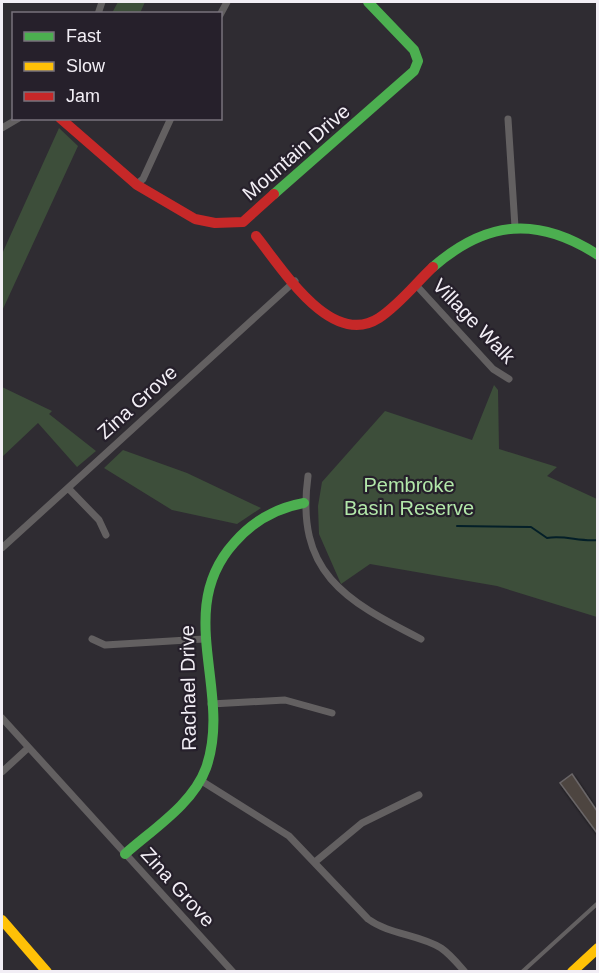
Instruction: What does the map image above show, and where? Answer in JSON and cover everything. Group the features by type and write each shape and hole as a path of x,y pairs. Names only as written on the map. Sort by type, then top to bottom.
{"street":[{"name":"Mountain Drive","path":"62,120 119,172 189,217 223,224 243,222 414,71 418,60 414,50 368,2"},
{"path":"508,119 515,227"},
{"path":"2,128 16,120"},
{"path":"137,184 143,179 170,120"},
{"path":"256,236 326,315 352,326 380,317 457,247 485,234 515,227 561,234 581,243 597,255"},
{"name":"Zina Grove","path":"2,548 295,281"},
{"name":"Village Walk","path":"416,285 493,369 509,380"},
{"path":"308,476 304,504 316,557 336,587 370,612 421,639"},
{"path":"68,488 99,520 106,535"},
{"name":"Rachael Drive","path":"125,854 190,794 200,780 212,744 204,639 209,588 228,548 253,523 284,507 304,504"},
{"path":"92,639 105,645 204,639"},
{"path":"210,704 285,700 332,713"},
{"name":"Zina Grove","path":"2,718 233,972"},
{"path":"2,772 28,748"},
{"path":"200,780 289,836 368,919 379,927 437,946 465,972"},
{"path":"315,862 362,823 419,795"},
{"path":"2,920 47,972"},
{"path":"572,972 597,948"}],"lane":[{"path":"522,972 597,903"}],"green space":[{"path":"118,2 145,2 140,12 113,12"},
{"path":"59,128 78,146 2,311 2,254"},
{"name":"Pembroke Basin Reserve","path":"494,385 498,390 499,449 557,467 547,476 597,499 597,617 497,586 370,564 341,584 319,534 318,506 322,482 385,411 472,440"},
{"path":"2,387 52,411 49,414 96,451 77,467 38,423 2,457"},
{"path":"123,450 187,473 261,508 237,524 172,510 104,468"}],"building":[{"path":"572,774 597,811 597,833 560,783"}],"waterway":[{"path":"457,526 531,527 547,538 598,540"}],"traffic: fast":[{"path":"274,194 414,71 418,61 414,50 368,2"},
{"path":"433,267 453,251 473,240 493,232 513,229 534,229 554,234 576,242 598,255"},
{"path":"125,854 182,804 192,793 206,768 212,739 213,710 205,624 208,596 216,569 234,543 257,522 284,508 304,503"}],"traffic: slow":[{"path":"2,920 47,972"},
{"path":"572,972 598,948"}],"traffic: jam":[{"path":"62,120 137,185 195,219 215,223 243,222 274,194"},
{"path":"256,236 309,301 343,323 361,325 379,318 433,267"}]}
